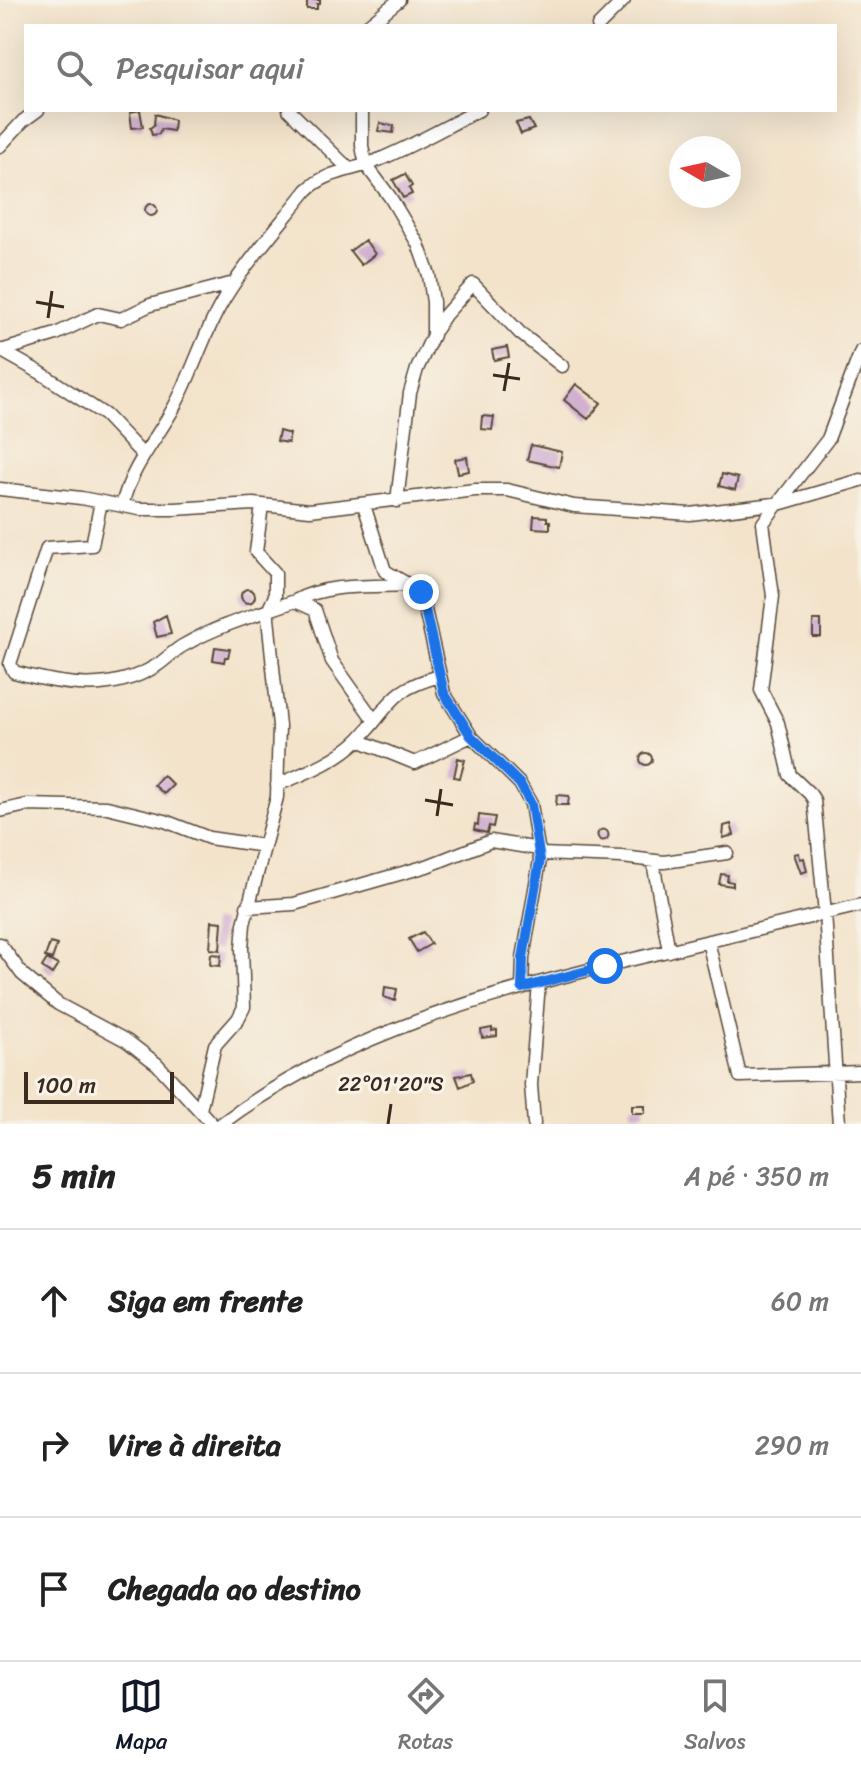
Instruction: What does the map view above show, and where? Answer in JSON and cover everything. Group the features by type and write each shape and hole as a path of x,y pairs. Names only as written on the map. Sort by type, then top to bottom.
{"street":[{"path":"369,24 399,0"},
{"path":"600,24 624,0"},
{"path":"0,146 35,112"},
{"path":"291,112 348,168"},
{"path":"362,112 362,146 366,165 390,197 418,244 429,275 435,319 433,335"},
{"path":"122,506 125,489 174,407 203,339 234,283 307,190 314,183 348,168 366,165 475,112"},
{"path":"0,351 46,338 98,314 121,319 150,305 234,283"},
{"path":"397,501 410,393 417,369 445,315 473,284 520,333 562,366"},
{"path":"0,351 41,373 105,415 143,455"},
{"path":"839,1124 814,800 790,775 778,723 761,690 773,596 762,531 766,517 828,439 861,351"},
{"path":"0,489 122,506 175,509 262,505 310,510 475,490 507,490 574,506 690,514 805,499 861,480"},
{"path":"101,502 92,545 47,548 10,664 14,672 41,680 106,685 156,666 185,644 313,592 410,585"},
{"path":"200,1110 215,1045 238,1019 244,1007 242,948 247,907 273,816 277,785 279,726 268,611 275,596 275,573 256,552 262,505"},
{"path":"364,505 385,571 421,592 444,693 471,736 527,794 539,852 523,958 522,988"},
{"path":"315,610 327,590"},
{"path":"295,601 315,610 332,661 374,720"},
{"path":"277,785 314,769 358,740 400,691 417,682 440,676"},
{"path":"358,740 415,763 471,736"},
{"path":"0,811 27,805 107,807 165,821 209,838 264,846"},
{"path":"247,907 294,904 427,866 491,841 539,852 653,862 727,853"},
{"path":"653,862 669,951"},
{"path":"221,1124 254,1099 311,1066 408,1024 482,998 861,905"},
{"path":"708,941 740,1076 861,1072"},
{"path":"0,944 22,974 58,1004 139,1049 212,1124"},
{"path":"534,1124 531,1085 539,983"}],"building":[{"path":"307,0 320,0 320,4 317,4 317,9 307,9"},
{"path":"130,112 140,112 143,127 132,128"},
{"path":"155,114 174,120 173,131 161,129 159,134 152,135 150,128 154,125"},
{"path":"529,120 534,129 521,134 516,123"},
{"path":"380,123 394,126 393,133 378,131"},
{"path":"405,174 412,186 409,188 412,194 403,198 393,180"},
{"path":"146,205 156,205 156,215 146,215"},
{"path":"365,240 375,254 361,265 350,251"},
{"path":"507,347 509,357 494,360 492,350"},
{"path":"576,384 601,403 588,419 564,400"},
{"path":"482,416 494,417 492,430 481,429"},
{"path":"279,431 290,434 288,443 277,441"},
{"path":"531,445 562,452 559,467 527,460"},
{"path":"467,457 469,471 458,473 455,459"},
{"path":"722,474 738,478 735,490 719,486"},
{"path":"534,516 547,517 550,529 533,528"},
{"path":"248,589 255,596 248,603 241,596"},
{"path":"166,615 171,634 157,637 153,622"},
{"path":"813,620 821,620 821,637 813,637"},
{"path":"215,647 230,649 224,662 213,660"},
{"path":"641,754 651,754 651,764 641,764"},
{"path":"458,758 465,760 460,778 454,777"},
{"path":"163,775 173,785 164,794 154,785"},
{"path":"557,795 569,796 568,805 556,805"},
{"path":"479,815 495,817 493,827 489,826 487,833 474,830"},
{"path":"731,824 734,835 723,838 724,826"},
{"path":"603,829 609,835 603,841 597,835"},
{"path":"799,853 800,859 804,858 807,871 801,873 794,854"},
{"path":"721,874 728,875 727,881 733,882 733,886 719,884"},
{"path":"212,921 222,922 220,950 210,949"},
{"path":"423,932 431,944 417,952 409,939"},
{"path":"50,943 57,945 52,959 45,957"},
{"path":"211,954 221,955 220,966 210,965"},
{"path":"47,959 58,965 52,974 42,967"},
{"path":"385,987 397,989 395,1001 384,997"},
{"path":"492,1028 492,1031 497,1030 497,1036 482,1038 481,1030"},
{"path":"471,1073 473,1081 460,1087 456,1076"},
{"path":"632,1105 645,1105 645,1113 632,1113"}],"route":[{"path":"421,592 444,693 459,721 520,784 531,804 540,860 523,958 522,988 605,966"}]}
